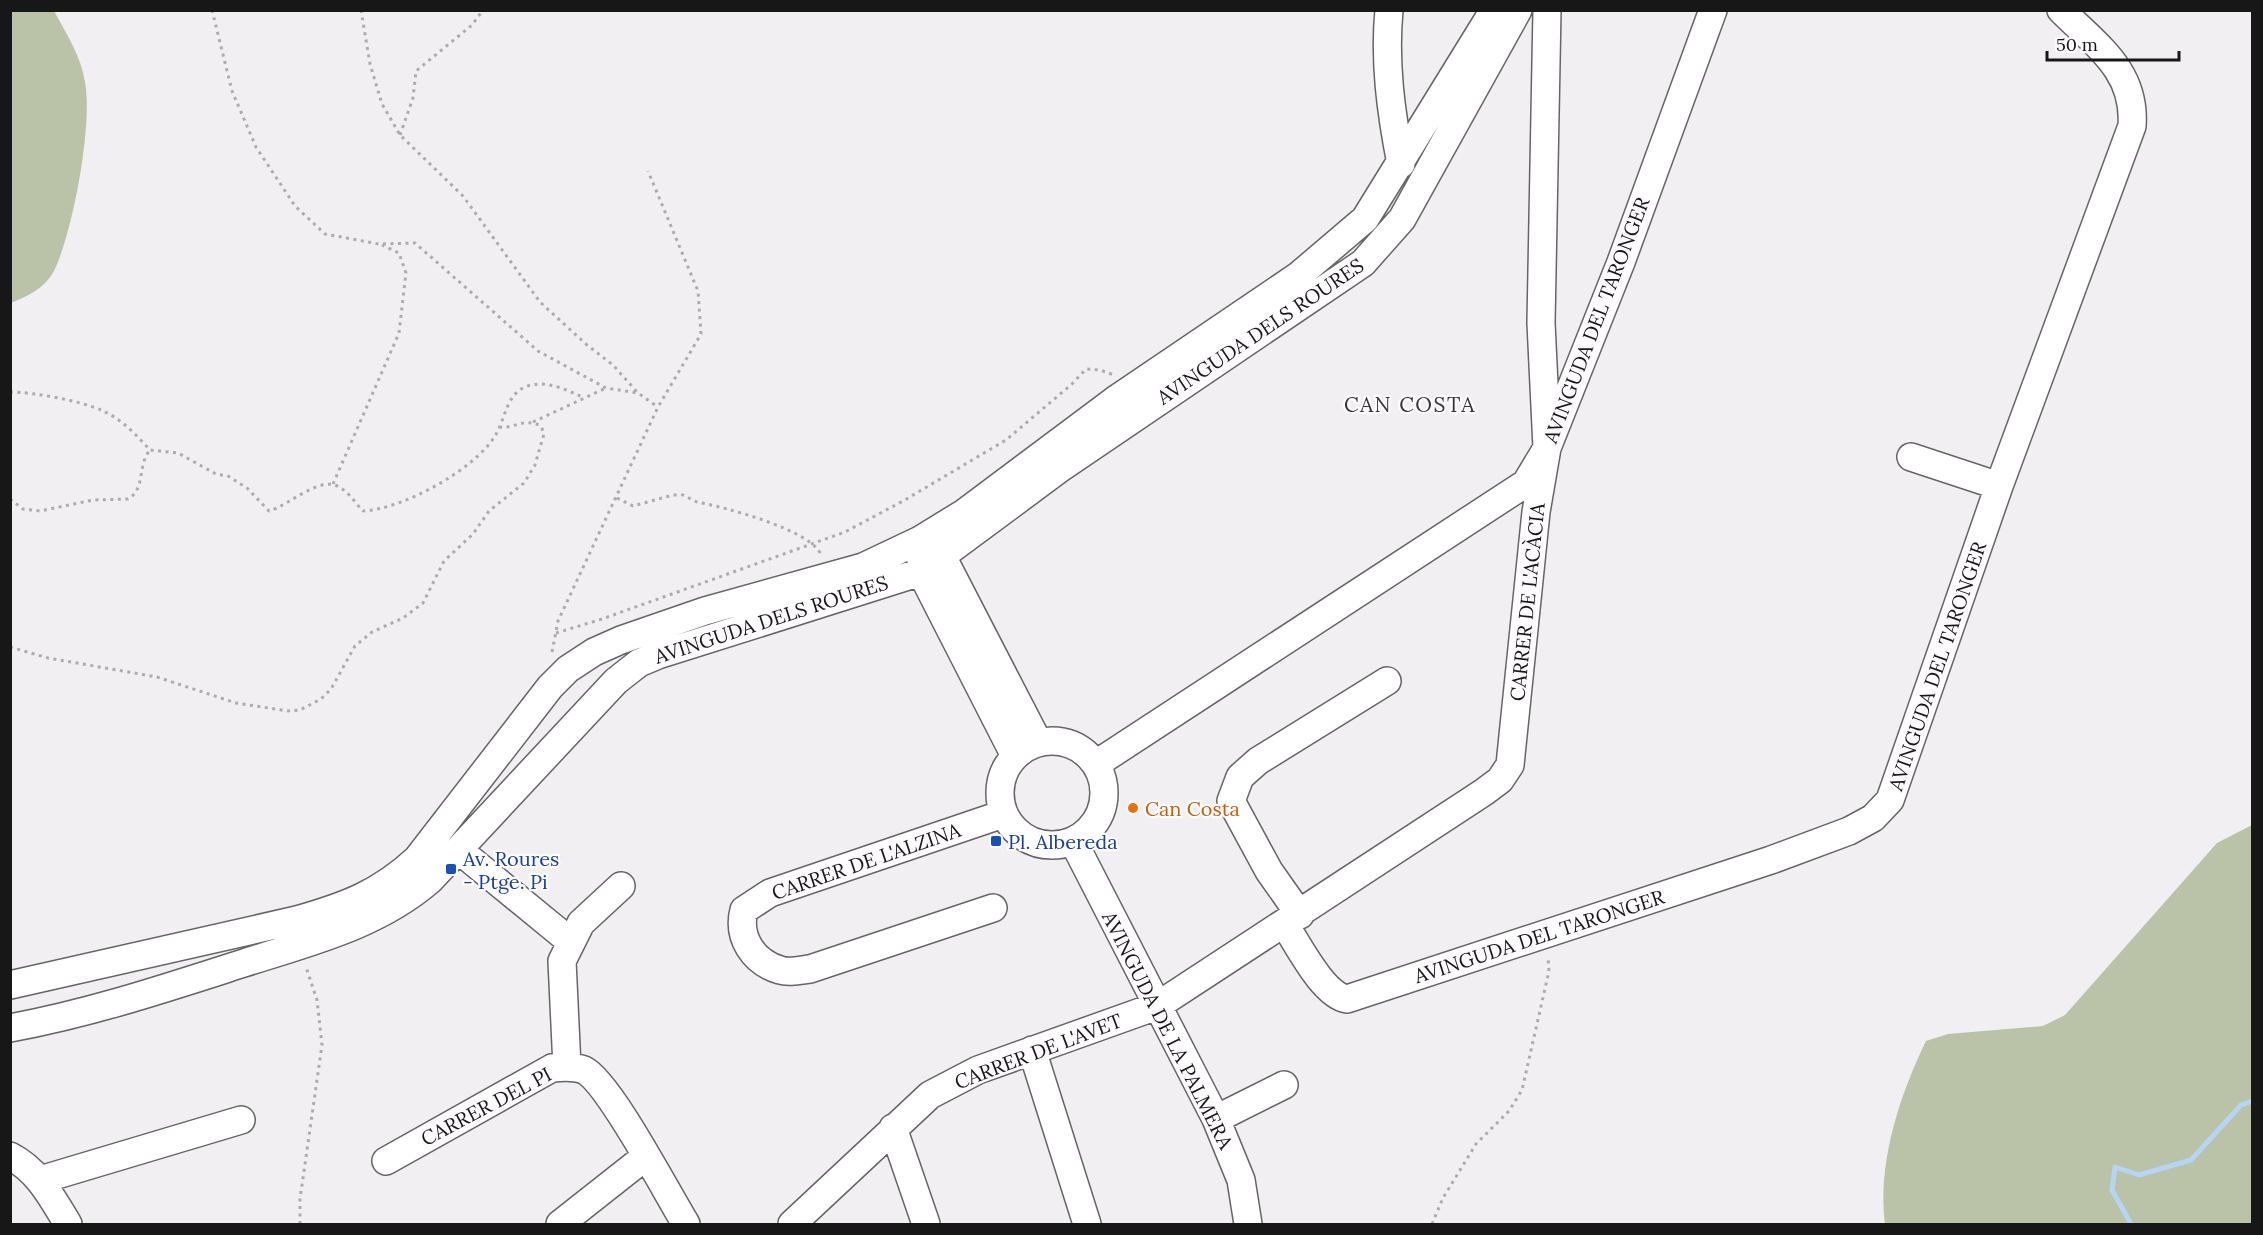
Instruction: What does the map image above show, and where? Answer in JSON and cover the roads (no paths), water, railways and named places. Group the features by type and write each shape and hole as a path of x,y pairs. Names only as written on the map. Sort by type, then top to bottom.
{"street":[{"path":"1389,10 1387,33 1390,110 1401,164"},
{"path":"10,985 254,930 343,906 371,894 395,879 435,838 550,687 586,657 621,640 705,611 862,567 920,540 964,513 1130,390 1326,254 1365,219 1494,10"},
{"name":"AVINGUDA DELS ROURES","path":"10,1028 117,1004 298,946 382,915 411,897 460,851 616,681 639,663 937,562 1062,467 1363,263 1402,219 1518,10"},
{"name":"CARRER DE L'ACÀCIA","path":"1157,1006 1292,920 1484,792 1500,780 1510,765 1536,512 1547,448 1541,323 1547,10"},
{"name":"AVINGUDA DEL TARONGER","path":"1096,764 1526,483 1547,448 1621,262 1713,10"},
{"name":"AVINGUDA DEL TARONGER","path":"1387,681 1258,761 1240,777 1231,801 1269,871 1326,987 1335,997 1347,999 1548,934 1782,856 1849,831 1873,818 1890,801 1898,784 2000,486 2132,126 2130,92 2124,78 2114,64 2061,10"},
{"path":"1505,37 1546,54"},
{"path":"1911,457 2000,486"},
{"path":"937,562 964,513"},
{"path":"920,540 937,562 1038,742"},
{"path":"862,567 937,562"},
{"path":"937,562 1015,756"},
{"path":"1058,741 1072,744 1084,751 1096,764 1105,791 1103,807 1097,821 1086,833 1073,841 1056,845 1039,844 1023,837 1003,814 1000,795 1001,781 1015,756 1038,742 1058,741"},
{"name":"CARRER DE L'ALZINA","path":"993,908 810,969 795,971 781,970 759,957 743,938 741,924 744,910 770,893 1003,814"},
{"name":"AVINGUDA DE LA PALMERA","path":"1073,841 1216,1119 1241,1180 1248,1224"},
{"path":"460,851 571,942"},
{"path":"567,1067 562,962 581,923 621,886"},
{"name":"CARRER DE L'AVET","path":"792,1224 930,1095 952,1082 1032,1050 1157,1006"},
{"path":"1032,1050 1087,1224"},
{"name":"CARRER DEL PI","path":"386,1161 552,1068 567,1067 584,1070 610,1095 686,1224"},
{"path":"1216,1119 1284,1085"},
{"path":"40,1180 241,1120"},
{"path":"893,1128 926,1224"},
{"path":"10,1155 25,1163 40,1180 68,1224"},
{"path":"560,1224 645,1157"}],"waterway":[{"path":"2131,1224 2112,1190 2115,1167 2139,1175 2191,1160 2241,1105 2252,1101"}],"place":[{"name":"Can Costa","path":"1133,808"},
{"name":"Pl. Albereda","path":"996,841"},
{"name":"Av. Roures - Ptge. Pi","path":"451,869"}],"district":[{"name":"CAN COSTA","path":"1410,404"}]}
